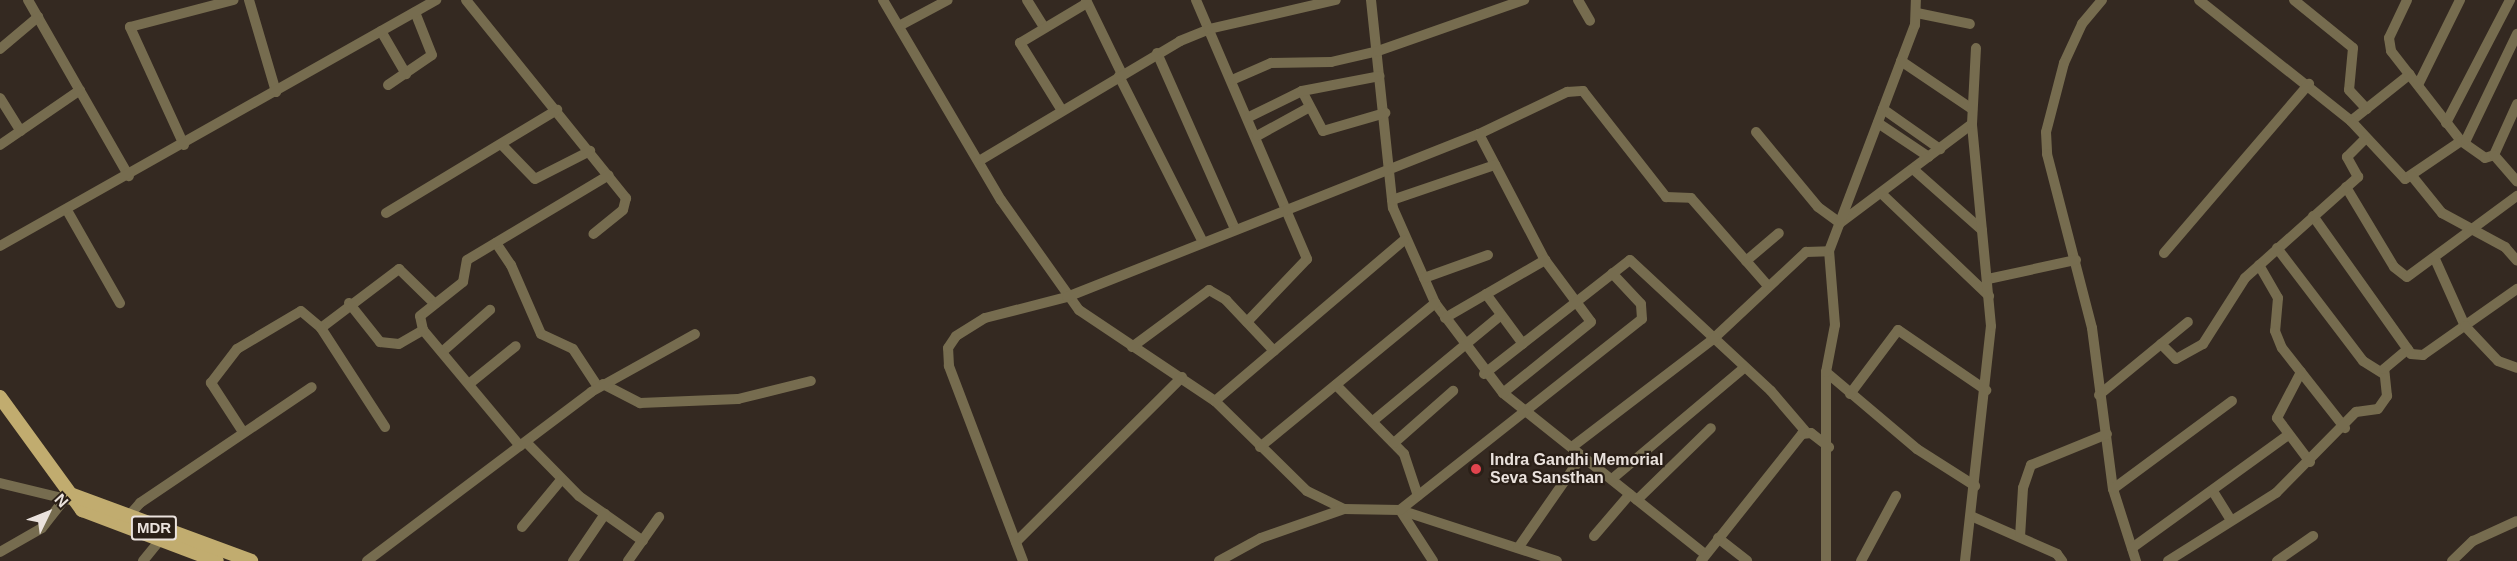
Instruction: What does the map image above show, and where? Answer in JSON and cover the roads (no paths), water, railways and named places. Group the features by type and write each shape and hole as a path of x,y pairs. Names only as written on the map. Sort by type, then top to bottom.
{"main road":[{"name":"MDR","path":"0,397 66,496 104,521 217,561"},
{"name":"MDR","path":"66,496 251,561"}],"street":[{"path":"28,0 129,176"},
{"path":"184,145 129,27 234,0"},
{"path":"249,0 276,92"},
{"path":"0,246 68,212 436,0"},
{"path":"466,0 609,175 626,205 593,234"},
{"path":"883,0 979,161 1066,297 1132,347 1182,377 1215,401 1307,491 1344,509"},
{"path":"899,26 948,0"},
{"path":"1027,0 1044,27"},
{"path":"1196,0 1287,205 1307,263 1246,322"},
{"path":"979,161 1157,52 1209,29 1336,0"},
{"path":"1371,0 1385,113 1392,200 1404,240 1445,318 1484,374 1503,393 1633,497 1703,557 1806,432"},
{"path":"1232,80 1271,63 1331,62 1378,51 1504,3 1524,0"},
{"path":"1578,0 1590,21"},
{"path":"1826,561 1829,447 1826,372 1835,325 1829,251 1901,61 1917,13 1916,0"},
{"path":"2102,0 2082,24 2064,63 2046,132 2054,189 2076,260 2092,328 2113,489 2136,561"},
{"path":"2199,0 2308,84 2351,121 2399,179 2412,176 2463,140 2517,34"},
{"path":"2294,0 2353,48 2349,90 2367,109"},
{"path":"2407,0 2388,43 2446,123 2463,140 2485,158 2494,155 2517,104"},
{"path":"2418,85 2460,0"},
{"path":"2446,123 2510,0"},
{"path":"1061,109 1021,47 1044,27 1086,1 1202,240"},
{"path":"388,85 432,55 415,12"},
{"path":"1917,13 1970,24"},
{"path":"0,49 38,17"},
{"path":"381,32 406,74"},
{"path":"1965,561 1986,390 1989,297 1972,124 1976,48"},
{"path":"1157,52 1234,227"},
{"path":"1901,61 1972,108"},
{"path":"2351,121 2410,74"},
{"path":"1249,117 1302,92 1380,76"},
{"path":"2164,253 2308,84"},
{"path":"0,145 80,90"},
{"path":"1023,561 948,366 948,348 956,336 985,318 1066,297 1287,205 1389,170 1479,134 1568,92 1583,91 1666,197 1691,198 1768,286"},
{"path":"1302,92 1319,126 1329,131 1385,113"},
{"path":"0,98 21,131"},
{"path":"1257,136 1310,107"},
{"path":"1883,109 1940,149"},
{"path":"386,213 502,145 556,110"},
{"path":"1878,123 1929,157"},
{"path":"1840,223 1882,194 1972,124"},
{"path":"1756,132 1818,207 1840,223"},
{"path":"1479,134 1545,260 1577,302 1589,325 1503,393"},
{"path":"2161,344 2176,358 2203,344 2239,285 2359,173 2347,157 2365,139"},
{"path":"502,145 535,179 590,151"},
{"path":"2494,155 2517,181"},
{"path":"1392,200 1496,165"},
{"path":"1913,169 1982,230"},
{"path":"609,175 467,260 463,282 420,316 423,330 523,444 561,480 643,541"},
{"path":"2412,176 2442,213 2471,231 2505,247 2517,261"},
{"path":"2346,187 2401,274 2413,275 2517,196"},
{"path":"1882,194 1989,297"},
{"path":"68,212 120,303"},
{"path":"2313,216 2408,350 2423,355 2517,289"},
{"path":"1746,261 1779,233"},
{"path":"1215,401 1404,240"},
{"path":"496,243 511,265 541,334 573,349 600,385 640,403 738,399 811,381"},
{"path":"2277,248 2363,361 2384,374"},
{"path":"1572,447 1712,340 1806,252 1829,251"},
{"path":"1424,278 1488,255"},
{"path":"2435,259 2465,326 2498,361 2517,368"},
{"path":"1445,318 1545,260"},
{"path":"1988,279 2076,260"},
{"path":"1484,374 1612,273 1634,261 1806,432 1829,447"},
{"path":"2259,265 2278,298 2278,340 2345,428"},
{"path":"321,328 349,303 399,269 435,304"},
{"path":"1400,510 1524,408 1642,319 1641,304 1612,273"},
{"path":"1132,347 1209,290 1246,322 1274,351"},
{"path":"1486,294 1523,344"},
{"path":"349,303 380,342 399,344 423,330"},
{"path":"1260,447 1436,303"},
{"path":"441,352 490,310"},
{"path":"243,432 212,388 216,372 258,333 292,314 307,312 321,328 385,427"},
{"path":"1373,421 1501,315"},
{"path":"2099,395 2188,322"},
{"path":"1850,394 1898,330 1986,390"},
{"path":"367,561 600,385 695,334"},
{"path":"469,384 516,346"},
{"path":"2168,561 2230,519 2276,493 2345,428 2356,412 2371,413 2384,404 2384,374 2408,350"},
{"path":"1612,480 1744,368"},
{"path":"1826,372 1917,449 1975,486"},
{"path":"2301,372 2277,418 2310,462"},
{"path":"1016,542 1182,377"},
{"path":"1336,385 1394,443 1410,464 1418,496"},
{"path":"127,518 243,432 312,387"},
{"path":"1394,443 1453,391"},
{"path":"2113,489 2232,401"},
{"path":"1594,536 1633,497 1711,428"},
{"path":"2020,537 2023,488 2031,465 2107,434"},
{"path":"2132,548 2214,493 2288,435"},
{"path":"1518,548 1582,456"},
{"path":"522,527 561,480"},
{"path":"0,483 66,496 42,528 0,552"},
{"path":"2214,493 2230,519"},
{"path":"1861,561 1896,496"},
{"path":"1219,561 1261,538 1344,509 1400,510 1557,561"},
{"path":"1400,510 1433,561"},
{"path":"573,561 605,514"},
{"path":"1971,516 2020,537 2062,561"},
{"path":"628,561 659,517"},
{"path":"2452,561 2473,541 2517,521"},
{"path":"2277,561 2313,536"},
{"path":"1718,538 1747,561"},
{"path":"143,561 159,541"}],"place":[{"name":"Indra Gandhi Memorial Seva Sansthan","path":"1476,469"}]}
